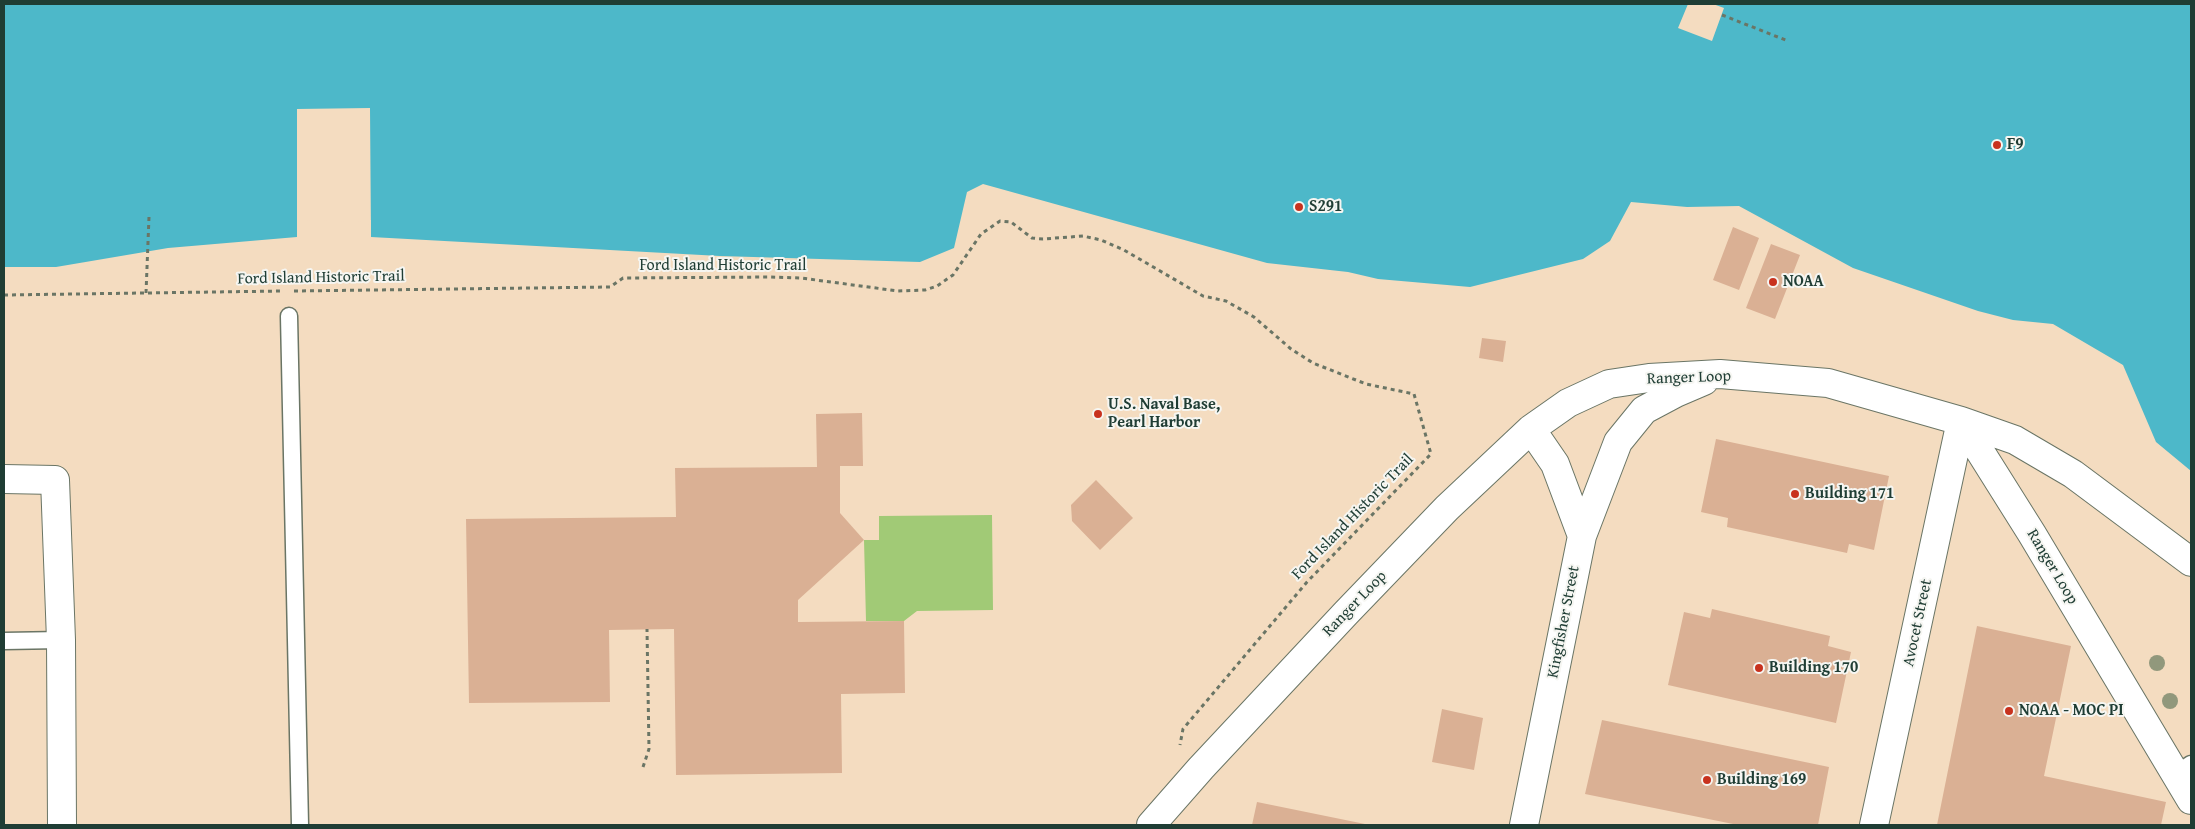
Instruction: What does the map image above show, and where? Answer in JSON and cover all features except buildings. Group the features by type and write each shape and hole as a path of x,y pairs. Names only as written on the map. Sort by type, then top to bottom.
{"street":[{"name":"Ranger Loop","path":"1151,825 1201,768 1346,613 1454,501 1530,429 1568,403 1609,384 1649,378 1720,374 1828,383 1961,421 2183,769 2191,800"},
{"name":"Kingfisher Street","path":"1524,825 1582,536 1618,442 1644,410 1676,392 1720,374"},
{"path":"1961,421 2015,440 2072,474 2191,562"},
{"name":"Avocet Street","path":"1874,825 1961,421"},
{"path":"1530,429 1554,464 1582,536"},
{"path":"4,479 55,480 61,640 62,825"}],"lane":[{"path":"289,316 300,825"},
{"path":"4,641 61,640"}],"path":[{"path":"1722,15 1788,40"},
{"path":"146,293 149,218"},
{"name":"Ford Island Historic Trail","path":"4,295 610,287 623,278 761,277 801,278 898,291 925,290 937,286 953,275 981,234 1000,221 1011,222 1032,238 1083,236 1101,240 1124,250 1203,296 1226,301 1254,317 1291,349 1314,364 1366,384 1414,394 1431,454 1307,582 1190,721 1184,729 1179,744 1182,752"},
{"path":"643,767 649,749 647,630"}],"green space":[{"path":"992,515 993,610 917,611 904,621 866,621 864,540 879,540 879,516"}],"water":[{"path":"4,4 2191,4 2191,471 2156,442 2123,365 2053,324 2013,320 1978,311 1853,268 1739,206 1687,207 1631,202 1610,241 1583,259 1470,287 1378,279 1348,272 1267,263 983,184 967,192 954,248 920,262 720,256 371,237 371,220 298,218 297,237 168,248 56,267 4,267"}],"pier":[{"path":"1688,4 1713,4 1724,8 1712,41 1678,28"},
{"path":"370,108 371,237 369,237 368,222 300,220 300,237 297,237 297,109"}],"place":[{"name":"F9","path":"1997,145"},
{"name":"S291","path":"1299,207"},
{"name":"NOAA","path":"1773,282"},
{"name":"U.S. Naval Base, Pearl Harbor","path":"1098,414"},
{"name":"Building 171","path":"1795,494"},
{"name":"Building 170","path":"1759,668"},
{"name":"NOAA - MOC PI","path":"2009,711"},
{"name":"Building 169","path":"1707,780"}]}
